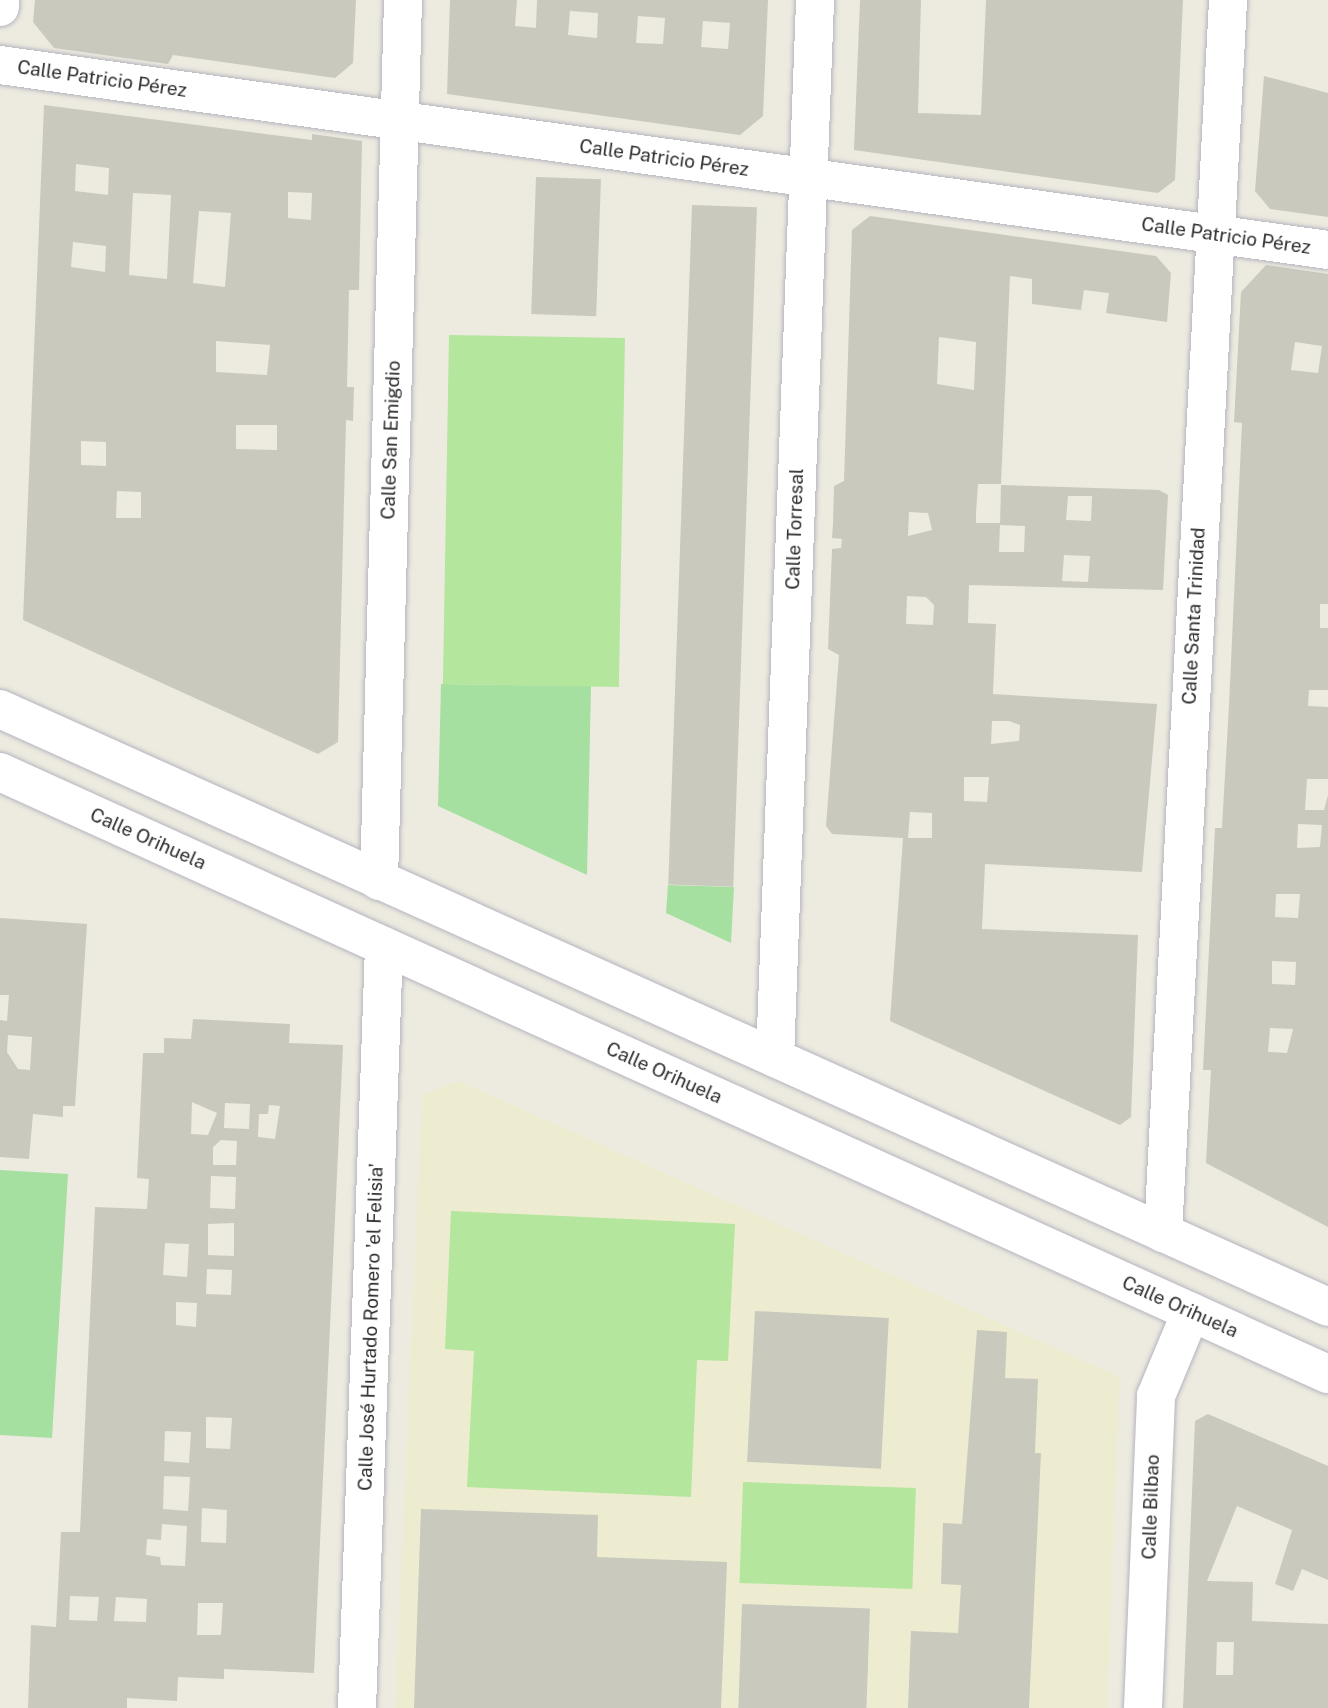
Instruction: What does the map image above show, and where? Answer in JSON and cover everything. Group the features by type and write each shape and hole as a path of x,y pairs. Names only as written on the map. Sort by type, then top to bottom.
{"street":[{"path":"0,0 0,7"},
{"name":"Calle San Emigdio","path":"379,881 403,0"},
{"name":"Calle Torresal","path":"775,1058 815,0"},
{"name":"Calle Santa Trinidad","path":"1163,1233 1228,0"},
{"name":"Calle Patricio Pérez","path":"0,65 1328,250"},
{"path":"0,709 1328,1307"},
{"name":"Calle Orihuela","path":"0,772 1328,1374"},
{"name":"Calle José Hurtado Romero 'el Felisia'","path":"357,1708 384,946"},
{"name":"Calle Bilbao","path":"1143,1708 1156,1396 1191,1312"}],"shaded area":[{"path":"459,1081 1120,1377 1107,1708 395,1708 422,1095"}],"green space":[{"path":"449,335 625,338 619,687 443,684"},
{"path":"441,684 591,686 587,875 438,806"},
{"path":"668,885 734,887 731,943 666,913"},
{"path":"0,1170 68,1174 52,1438 0,1435"},
{"path":"451,1211 735,1224 728,1361 697,1360 691,1497 467,1487 474,1351 445,1349"},
{"path":"743,1482 916,1488 912,1589 739,1583"}],"building":[{"path":"35,0 356,0 353,63 335,78 173,55 168,64 54,48 33,22"},
{"path":"450,0 517,0 515,26 536,28 537,0 768,0 763,116 740,135 447,94","holes":["570,11 598,13 597,38 568,35","638,16 665,18 663,44 636,43","703,21 730,23 728,49 701,47"]},
{"path":"860,0 921,0 918,113 981,115 986,0 1183,0 1175,180 1158,193 854,150"},
{"path":"1264,76 1328,93 1328,217 1270,209 1255,191"},
{"path":"44,105 312,140 312,134 362,141 359,290 349,290 347,387 354,387 353,421 346,420 338,742 318,754 23,620","holes":["76,164 109,168 108,195 75,191","288,192 312,193 311,220 288,218","133,193 171,195 167,279 129,275","199,211 231,213 225,287 193,283","73,242 106,246 105,272 71,267","216,341 270,345 267,375 216,372","236,425 277,425 277,450 236,449","81,441 106,442 106,466 81,465","117,491 141,492 141,518 116,518"]},
{"path":"536,177 601,179 596,316 531,314"},
{"path":"692,205 757,207 733,887 668,885"},
{"path":"870,216 1156,256 1171,273 1167,322 1106,313 1109,293 1084,290 1081,310 1032,304 1032,279 1010,276 1001,484 978,484 976,513 976,523 1000,523 999,552 1024,552 1025,526 1000,525 1001,485 1159,490 1168,495 1163,590 969,585 968,623 996,624 993,694 1157,704 1142,872 985,864 982,929 1138,935 1131,1117 1120,1125 890,1021 903,838 832,834 826,826 839,655 828,649 832,549 841,548 842,539 832,538 834,486 844,481 852,230","holes":["939,337 976,342 974,390 937,384","1068,496 1092,496 1091,521 1066,520","909,512 928,513 932,530 908,536","1064,555 1090,556 1088,582 1062,581","907,596 926,597 934,605 933,625 906,624","992,721 1009,721 1020,725 1019,741 991,744","964,777 989,777 987,802 964,801","910,812 932,813 932,838 908,838"]},
{"path":"1266,265 1328,274 1328,604 1320,604 1320,628 1328,628 1328,690 1309,690 1308,706 1328,707 1328,779 1307,779 1305,810 1324,810 1328,795 1328,1227 1206,1163 1211,1070 1203,1070 1215,828 1222,828 1229,705 1242,423 1234,422 1241,292","holes":["1295,342 1322,346 1318,373 1291,370","1298,824 1322,825 1320,847 1297,848","1276,894 1300,894 1298,918 1275,917","1272,961 1296,962 1295,985 1272,984","1270,1028 1293,1029 1287,1053 1268,1052"]},
{"path":"0,918 87,924 75,1106 63,1106 63,1117 33,1114 29,1159 0,1157 0,1020 7,1021 9,995 0,995","holes":["8,1035 32,1037 30,1070 18,1069 7,1052"]},
{"path":"193,1019 290,1024 289,1043 343,1045 314,1673 224,1669 224,1679 178,1677 177,1701 127,1698 127,1708 28,1708 31,1625 56,1627 61,1532 80,1532 95,1207 147,1209 149,1179 137,1178 143,1053 164,1053 164,1038 191,1039","holes":["192,1102 217,1113 208,1135 191,1134","225,1103 250,1104 249,1129 224,1128","269,1105 280,1106 275,1139 258,1137 259,1114 268,1114","221,1140 237,1141 236,1165 213,1165 213,1147","211,1176 236,1177 235,1209 210,1208","234,1223 234,1256 208,1255 208,1224","165,1243 189,1244 187,1277 163,1275","207,1269 232,1270 231,1295 206,1294","176,1302 197,1303 196,1327 176,1325","206,1417 232,1418 230,1449 206,1448","165,1431 191,1432 189,1463 164,1461","164,1476 190,1477 188,1511 163,1509","202,1508 227,1510 226,1543 201,1542","162,1524 187,1526 185,1566 161,1565 160,1557 146,1555 147,1539 161,1540","70,1596 99,1597 97,1621 69,1620","116,1597 147,1599 146,1622 114,1621","198,1603 223,1603 221,1635 197,1635"]},
{"path":"755,1311 889,1318 881,1469 747,1462"},
{"path":"977,1330 1007,1332 1005,1378 1038,1379 1035,1453 1041,1453 1029,1708 908,1708 911,1631 958,1633 961,1585 941,1584 943,1523 962,1524"},
{"path":"1208,1414 1328,1466 1328,1580 1302,1569 1293,1591 1275,1584 1292,1530 1237,1506 1207,1581 1253,1582 1252,1621 1328,1624 1328,1708 1183,1708 1195,1421","holes":["1217,1642 1234,1642 1233,1675 1216,1675"]},
{"path":"421,1509 598,1515 597,1557 727,1562 721,1708 414,1708"},
{"path":"742,1604 870,1608 866,1708 738,1708"}]}
